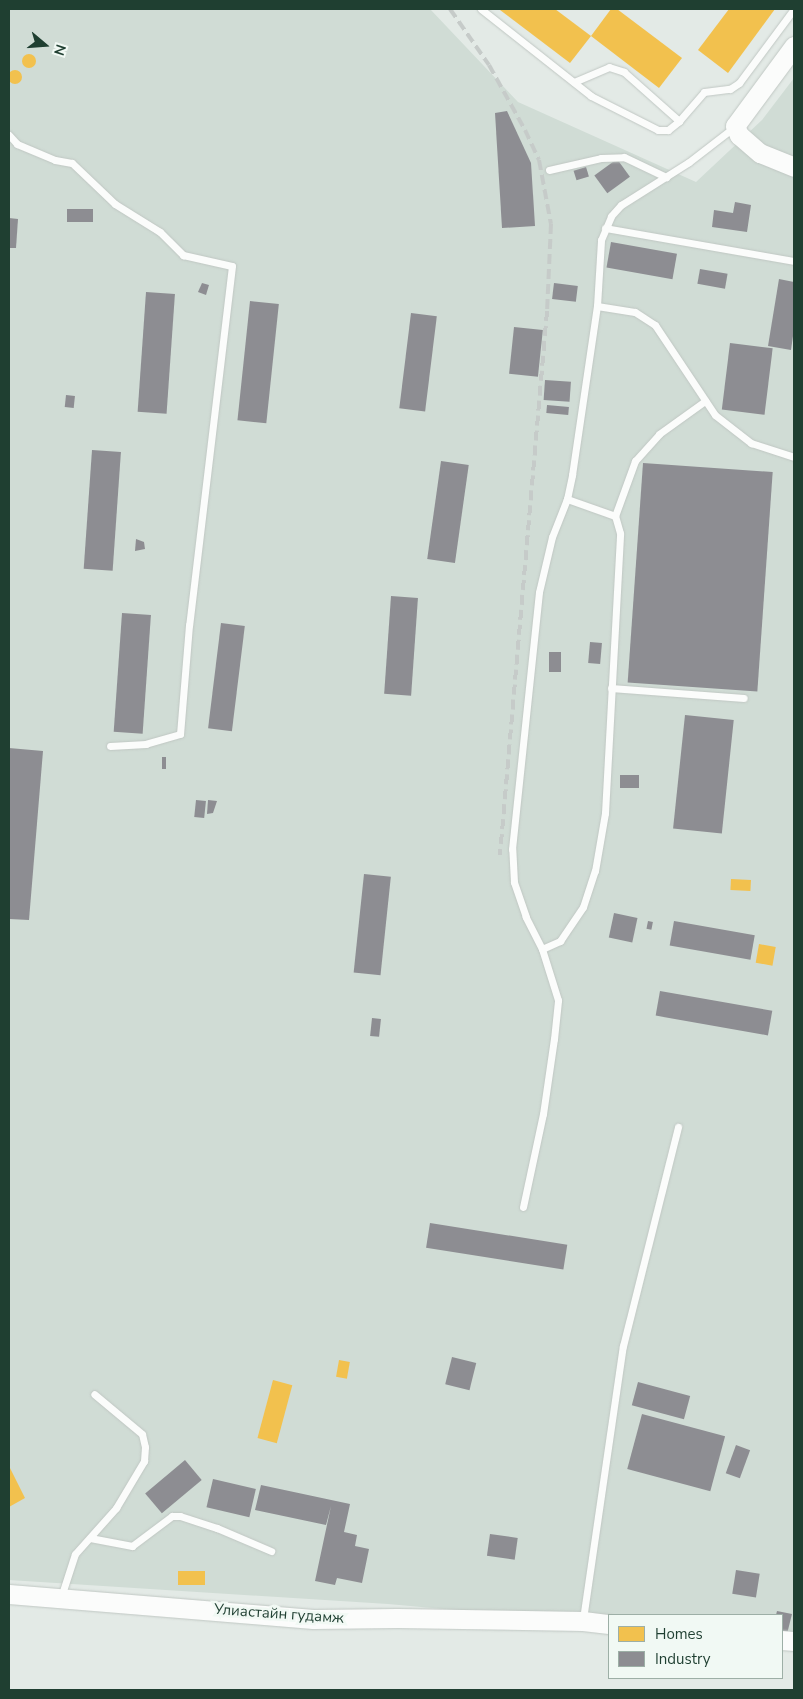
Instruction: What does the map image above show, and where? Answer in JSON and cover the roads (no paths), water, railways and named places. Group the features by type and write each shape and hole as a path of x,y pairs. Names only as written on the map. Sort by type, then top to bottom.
{"main road":[{"path":"794,46 736,126 739,135 760,154 794,167"},
{"name":"Улиастайн гудамж","path":"9,1594 313,1619 583,1621 608,1624"}],"lane":[{"path":"481,9 592,96 658,130 668,130 679,121 704,92 730,89 739,83 794,9"},
{"path":"574,82 609,66 624,72 679,121"},
{"path":"523,1208 543,1114 558,1013 558,1000 542,949 526,917 514,882 512,849 539,592 552,537 568,499 597,306 601,240 610,216 621,205 689,162 736,126"},
{"path":"9,135 17,144 55,160 72,163 114,204 160,232 184,255 232,266 189,625 180,734 146,744 110,746"},
{"path":"549,170 601,158 624,156 666,177"},
{"path":"605,228 794,261"},
{"path":"597,306 635,312 655,324 715,415 751,443 794,457"},
{"path":"542,949 560,941 582,907 595,872 605,813 620,533 615,516 635,461 659,434 688,411 705,401"},
{"path":"568,499 615,516"},
{"path":"611,688 744,698"},
{"path":"583,1621 623,1346 678,1126"},
{"path":"61,1598 75,1554 116,1508 144,1461 145,1447 142,1434 94,1394"},
{"path":"90,1538 132,1546 172,1516 180,1516 217,1528 271,1551"}],"railway":[{"path":"450,9 489,65 525,130 539,160 551,224 547,311 500,855"}]}
